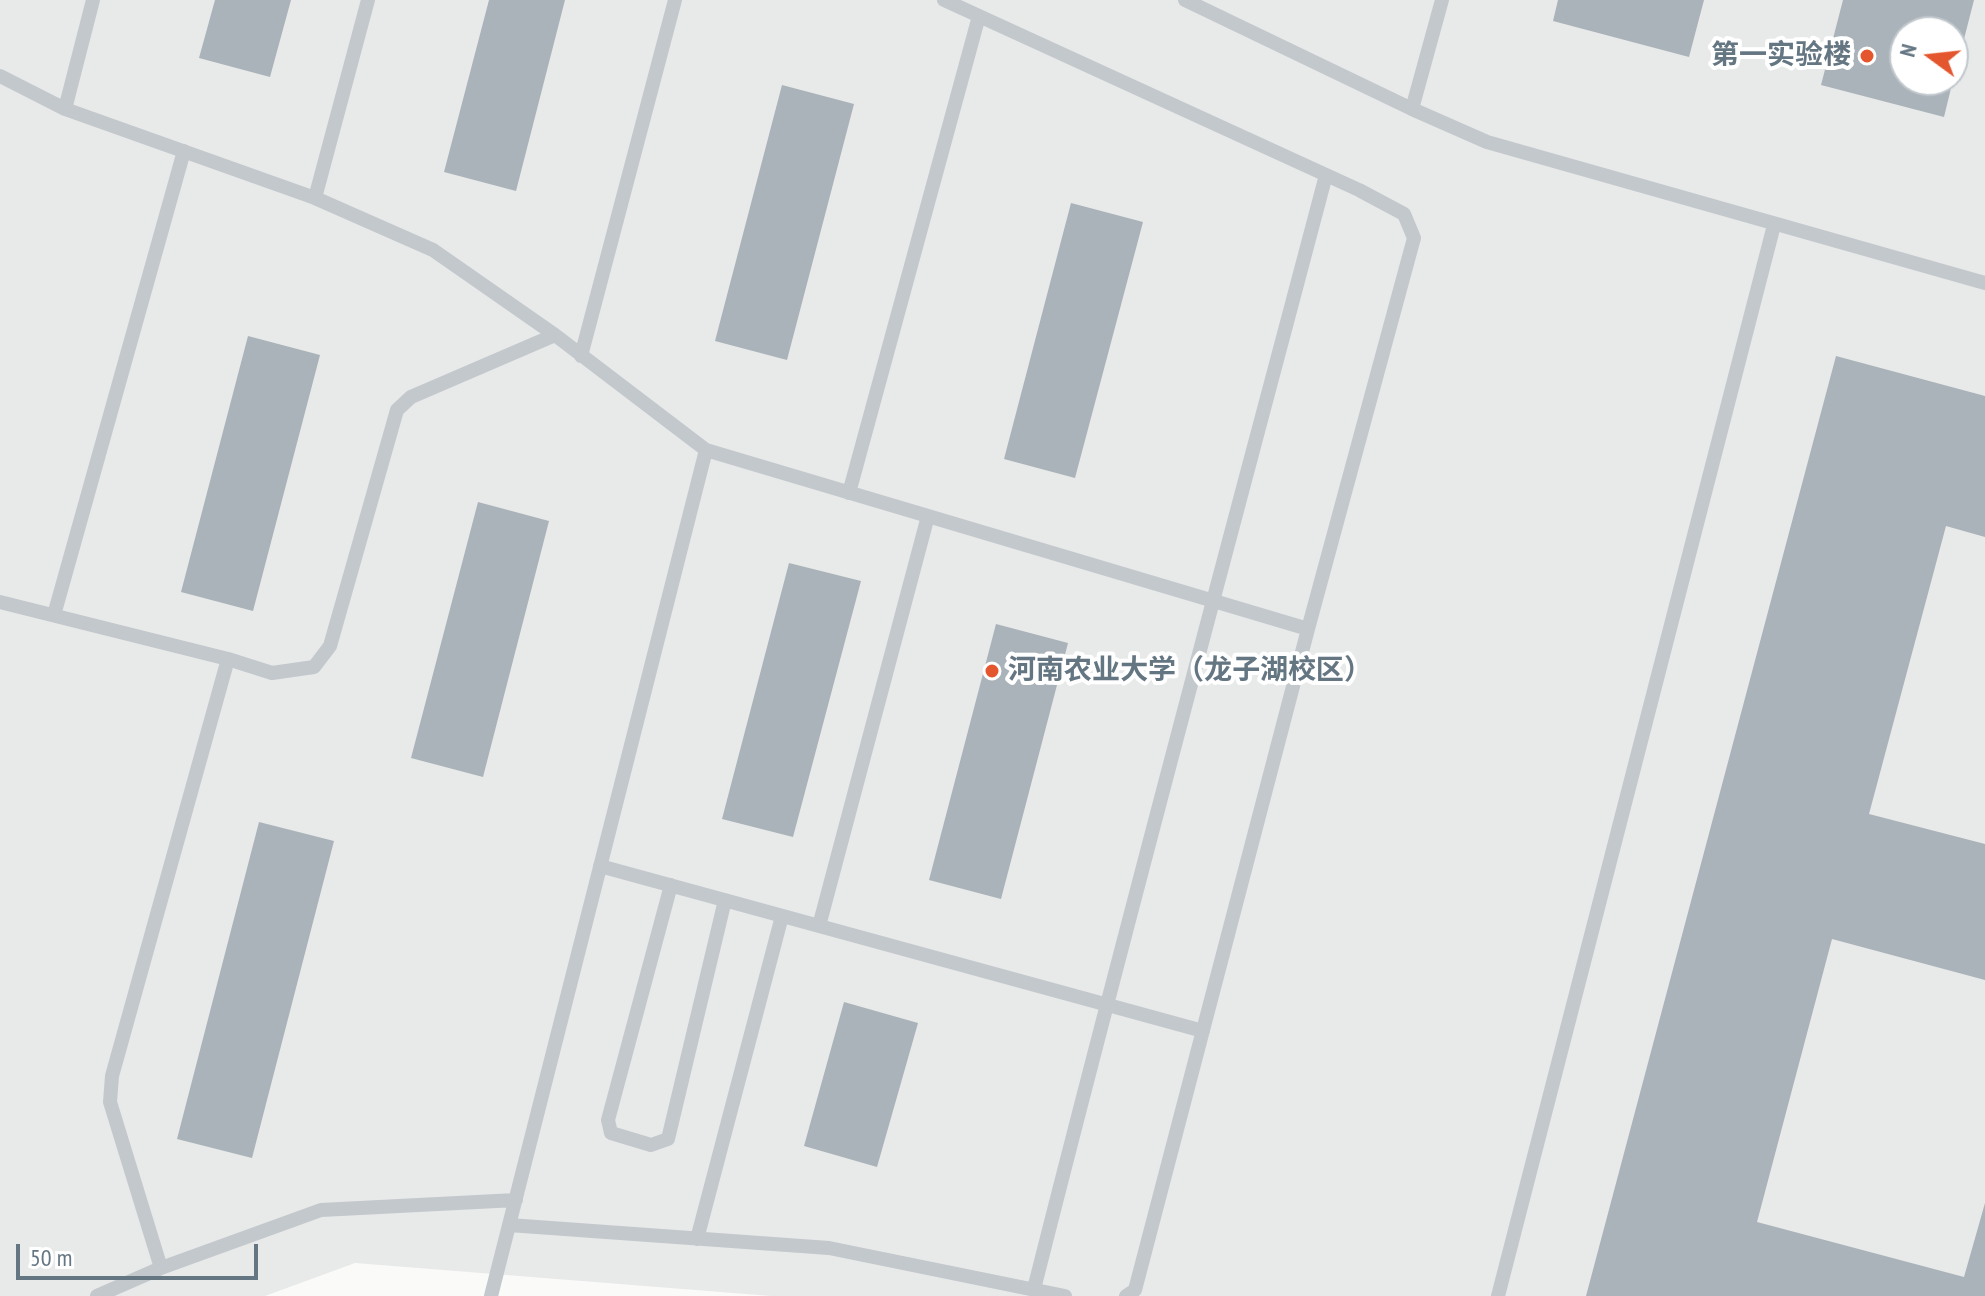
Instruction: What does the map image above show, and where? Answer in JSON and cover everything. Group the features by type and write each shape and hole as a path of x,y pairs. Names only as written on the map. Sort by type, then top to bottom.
{"lane":[{"path":"65,109 93,0"},
{"path":"315,198 368,0"},
{"path":"581,356 675,0"},
{"path":"944,0 1326,175 1404,214 1414,238 1135,1290 1126,1296"},
{"path":"1185,0 1487,142 1985,283"},
{"path":"1412,109 1442,0"},
{"path":"849,493 979,16"},
{"path":"0,76 65,109 315,198 433,250 555,335 706,450 1308,629"},
{"path":"54,615 184,151"},
{"path":"1034,1289 1105,1004 1326,175"},
{"path":"1498,1296 1774,225"},
{"path":"0,602 228,659 272,673 314,667 330,646 397,410 411,397 555,335"},
{"path":"491,1296 706,450"},
{"path":"819,926 928,516"},
{"path":"161,1268 110,1102 112,1076 228,659"},
{"path":"600,866 1203,1031"},
{"path":"671,885 608,1120 611,1133 651,1145 668,1139 725,900"},
{"path":"697,1239 782,916"},
{"path":"97,1296 161,1268 321,1210 516,1200"},
{"path":"509,1225 829,1248 1065,1296"}],"shaded area":[{"name":"河南农业大学（龙子湖校区）","path":"0,0 1985,0 1985,1296 771,1296 355,1263 265,1296 0,1296"}],"building":[{"path":"215,0 291,0 270,77 199,58"},
{"path":"489,0 565,0 516,191 444,172"},
{"name":"第一实验楼","path":"1558,0 1704,0 1689,57 1553,21"},
{"name":"第一实验楼","path":"1843,0 1974,0 1969,20 1969,16 1889,16 1889,96 1949,96 1944,117 1821,85"},
{"path":"782,85 854,104 787,360 715,341"},
{"path":"1071,203 1143,222 1075,478 1004,459"},
{"path":"248,336 320,355 253,611 181,592"},
{"path":"1836,356 1985,396 1985,537 1946,526 1869,814 1985,844 1985,980 1832,939 1757,1222 1964,1277 1985,1203 1985,1296 1586,1296"},
{"path":"478,502 549,521 483,777 411,758"},
{"path":"789,563 861,581 793,837 722,819"},
{"path":"996,624 1068,643 1001,899 929,880"},
{"path":"259,822 334,841 252,1158 177,1139"},
{"path":"844,1002 918,1023 877,1167 804,1146"}],"place":[{"name":"第一实验楼","path":"1867,56"},
{"name":"河南农业大学（龙子湖校区）","path":"992,671"}]}
